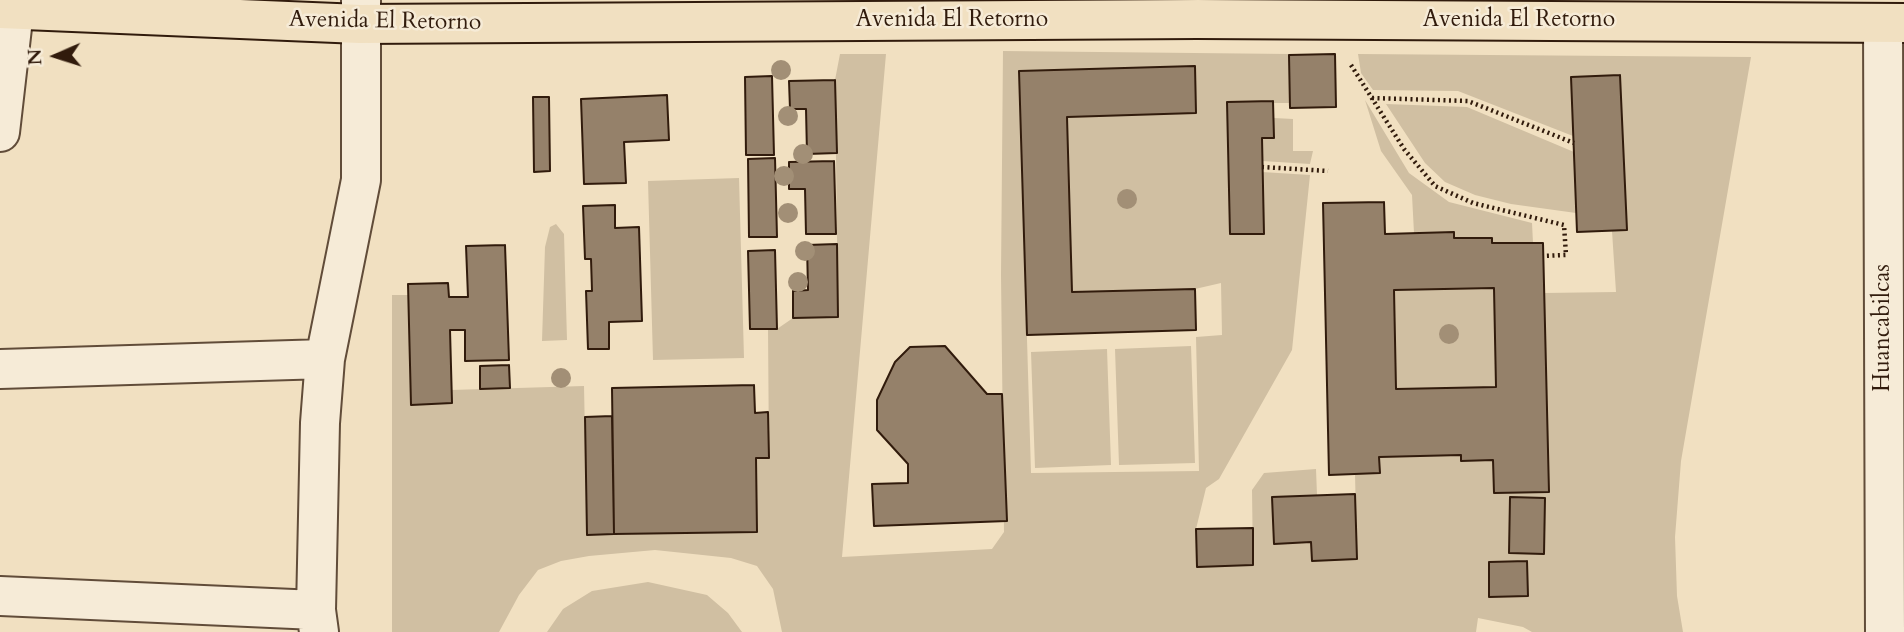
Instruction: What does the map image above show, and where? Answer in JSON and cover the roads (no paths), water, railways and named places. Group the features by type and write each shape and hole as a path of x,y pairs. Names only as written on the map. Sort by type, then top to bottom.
{"main road":[{"name":"Avenida El Retorno","path":"7,10 1198,10 1893,23"}],"street":[{"path":"0,132 7,10"},
{"path":"0,596 318,621 320,423 325,359 362,180 360,12"},
{"name":"Huancabilcas","path":"1885,632 1894,486 1893,23"},
{"path":"0,369 325,359"}]}
